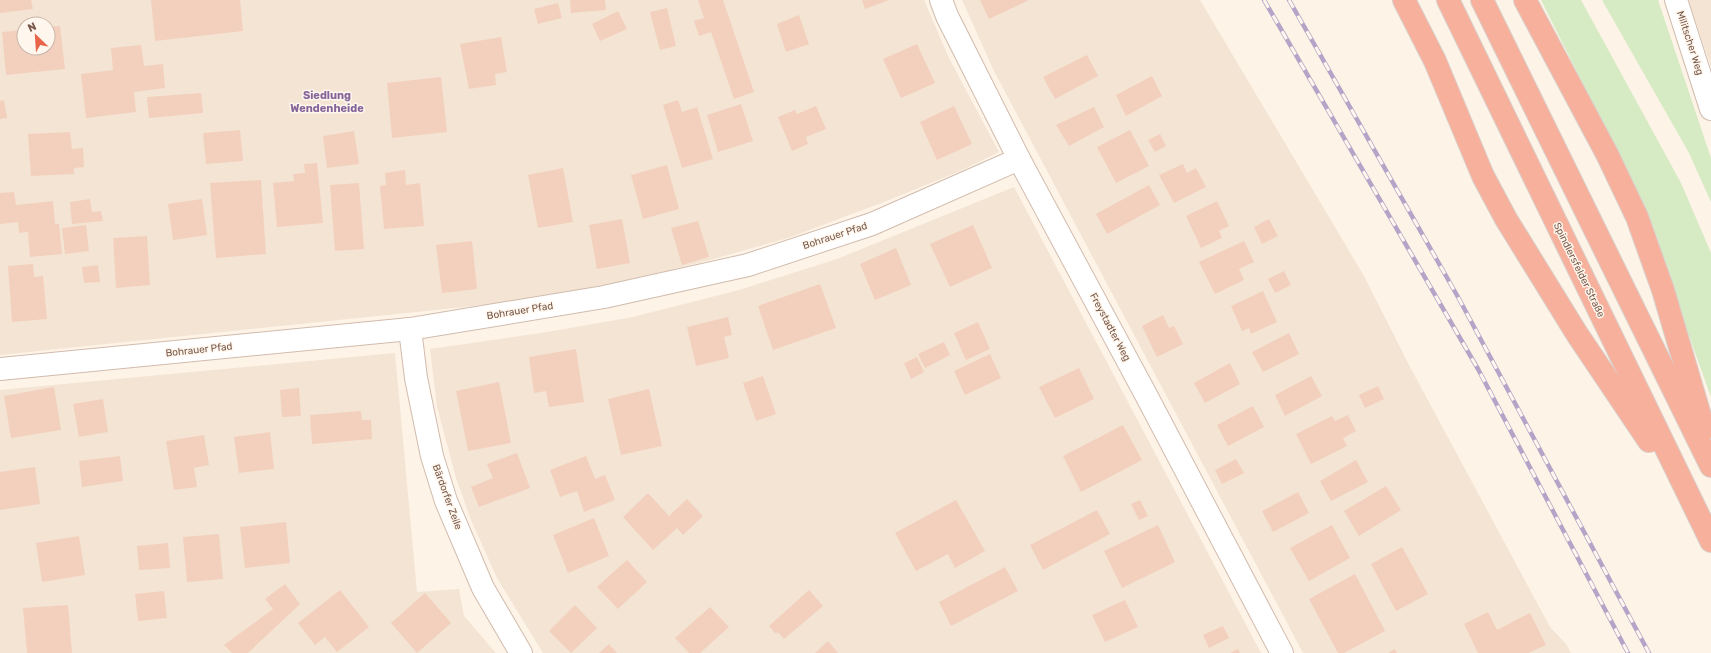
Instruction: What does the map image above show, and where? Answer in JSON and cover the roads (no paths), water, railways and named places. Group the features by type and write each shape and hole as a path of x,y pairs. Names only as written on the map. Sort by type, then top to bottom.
{"highway":[{"path":"1404,0 1435,61 1483,176 1506,219 1577,334 1693,504"},
{"name":"Spindlersfelder Straße","path":"1448,0 1711,541"},
{"path":"1482,0 1711,466"},
{"path":"1525,0 1607,154 1636,217 1663,290 1711,451"}],"street":[{"name":"Freystadter Weg","path":"941,0 947,16 1019,158 1282,653"},
{"name":"Militscher Weg","path":"1676,0 1711,109"},
{"name":"Bohrauer Pfad","path":"0,369 410,329 604,298 748,265 872,224 1019,158"},
{"name":"Bärdorfer Zeile","path":"410,329 416,378 432,456 446,502 483,588 521,653"}],"railway":[{"path":"1264,0 1478,369 1628,653"},
{"path":"1289,0 1458,297 1649,653"}],"district":[{"name":"Siedlung Wendenheide","path":"327,101"}]}
